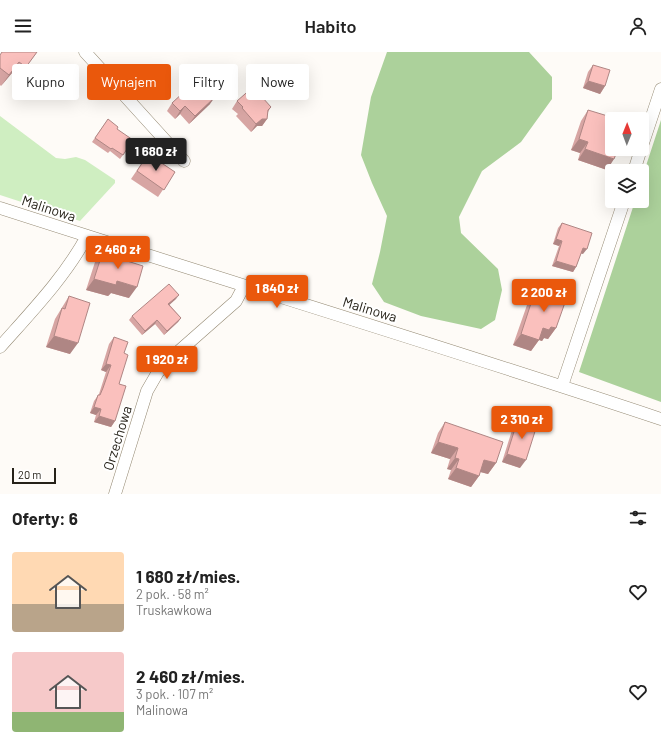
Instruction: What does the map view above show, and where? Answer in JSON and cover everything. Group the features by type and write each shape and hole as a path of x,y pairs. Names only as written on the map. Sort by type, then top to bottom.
{"street":[{"path":"85,52 184,161"},
{"path":"649,125 661,89"},
{"name":"Malinowa","path":"0,208 415,339 661,419"},
{"path":"562,386 622,208"},
{"path":"0,347 36,306 77,254 87,236"},
{"name":"Orzechowa","path":"115,494 148,391 158,372 169,360 236,301 244,286"}],"green space":[{"path":"387,52 529,52 552,77 552,99 521,142 482,171 459,217 461,233 498,269 502,290 495,320 481,329 421,316 384,302 372,284 387,216 361,155 371,97"},
{"path":"0,116 56,158 65,159 76,157 85,160 115,180 115,183 80,221 0,195"},
{"path":"661,120 661,402 579,372 633,208 649,208 649,164 647,164"}],"building":[{"path":"2,52 37,52 28,64 22,64 19,62 17,64 12,64 12,71 9,75 0,68 0,55"},
{"path":"593,65 610,70 605,86 588,81"},
{"path":"246,93 246,100 265,100 271,107 268,110 267,119 262,119 256,124 237,101"},
{"path":"179,97 179,100 212,100 195,116 185,106 180,111 172,103"},
{"path":"588,110 605,115 605,156 585,149 588,142 579,139"},
{"path":"108,119 118,127 117,129 133,140 123,155 95,138"},
{"path":"148,154 175,172 164,190 137,171"},
{"path":"605,156 615,156 614,159"},
{"path":"562,223 592,233 587,249 583,248 576,267 556,261 562,241 556,239"},
{"path":"103,251 143,266 137,287 117,281 116,285 94,279"},
{"path":"169,284 179,295 168,304 181,318 167,331 157,320 145,331 132,316"},
{"path":"550,288 568,294 556,328 551,327 549,330 543,328 539,340 521,334 534,294 546,298"},
{"path":"69,296 90,303 78,343 54,336 62,308 65,309"},
{"path":"114,337 128,342 124,353 128,355 119,384 126,386 115,421 99,416 101,409 94,407 98,395 100,395 103,388 111,365 106,364"},
{"path":"518,419 537,425 526,460 507,454"},
{"path":"445,422 503,442 496,463 484,460 479,476 456,468 459,459 455,458 458,448 438,442"}]}
